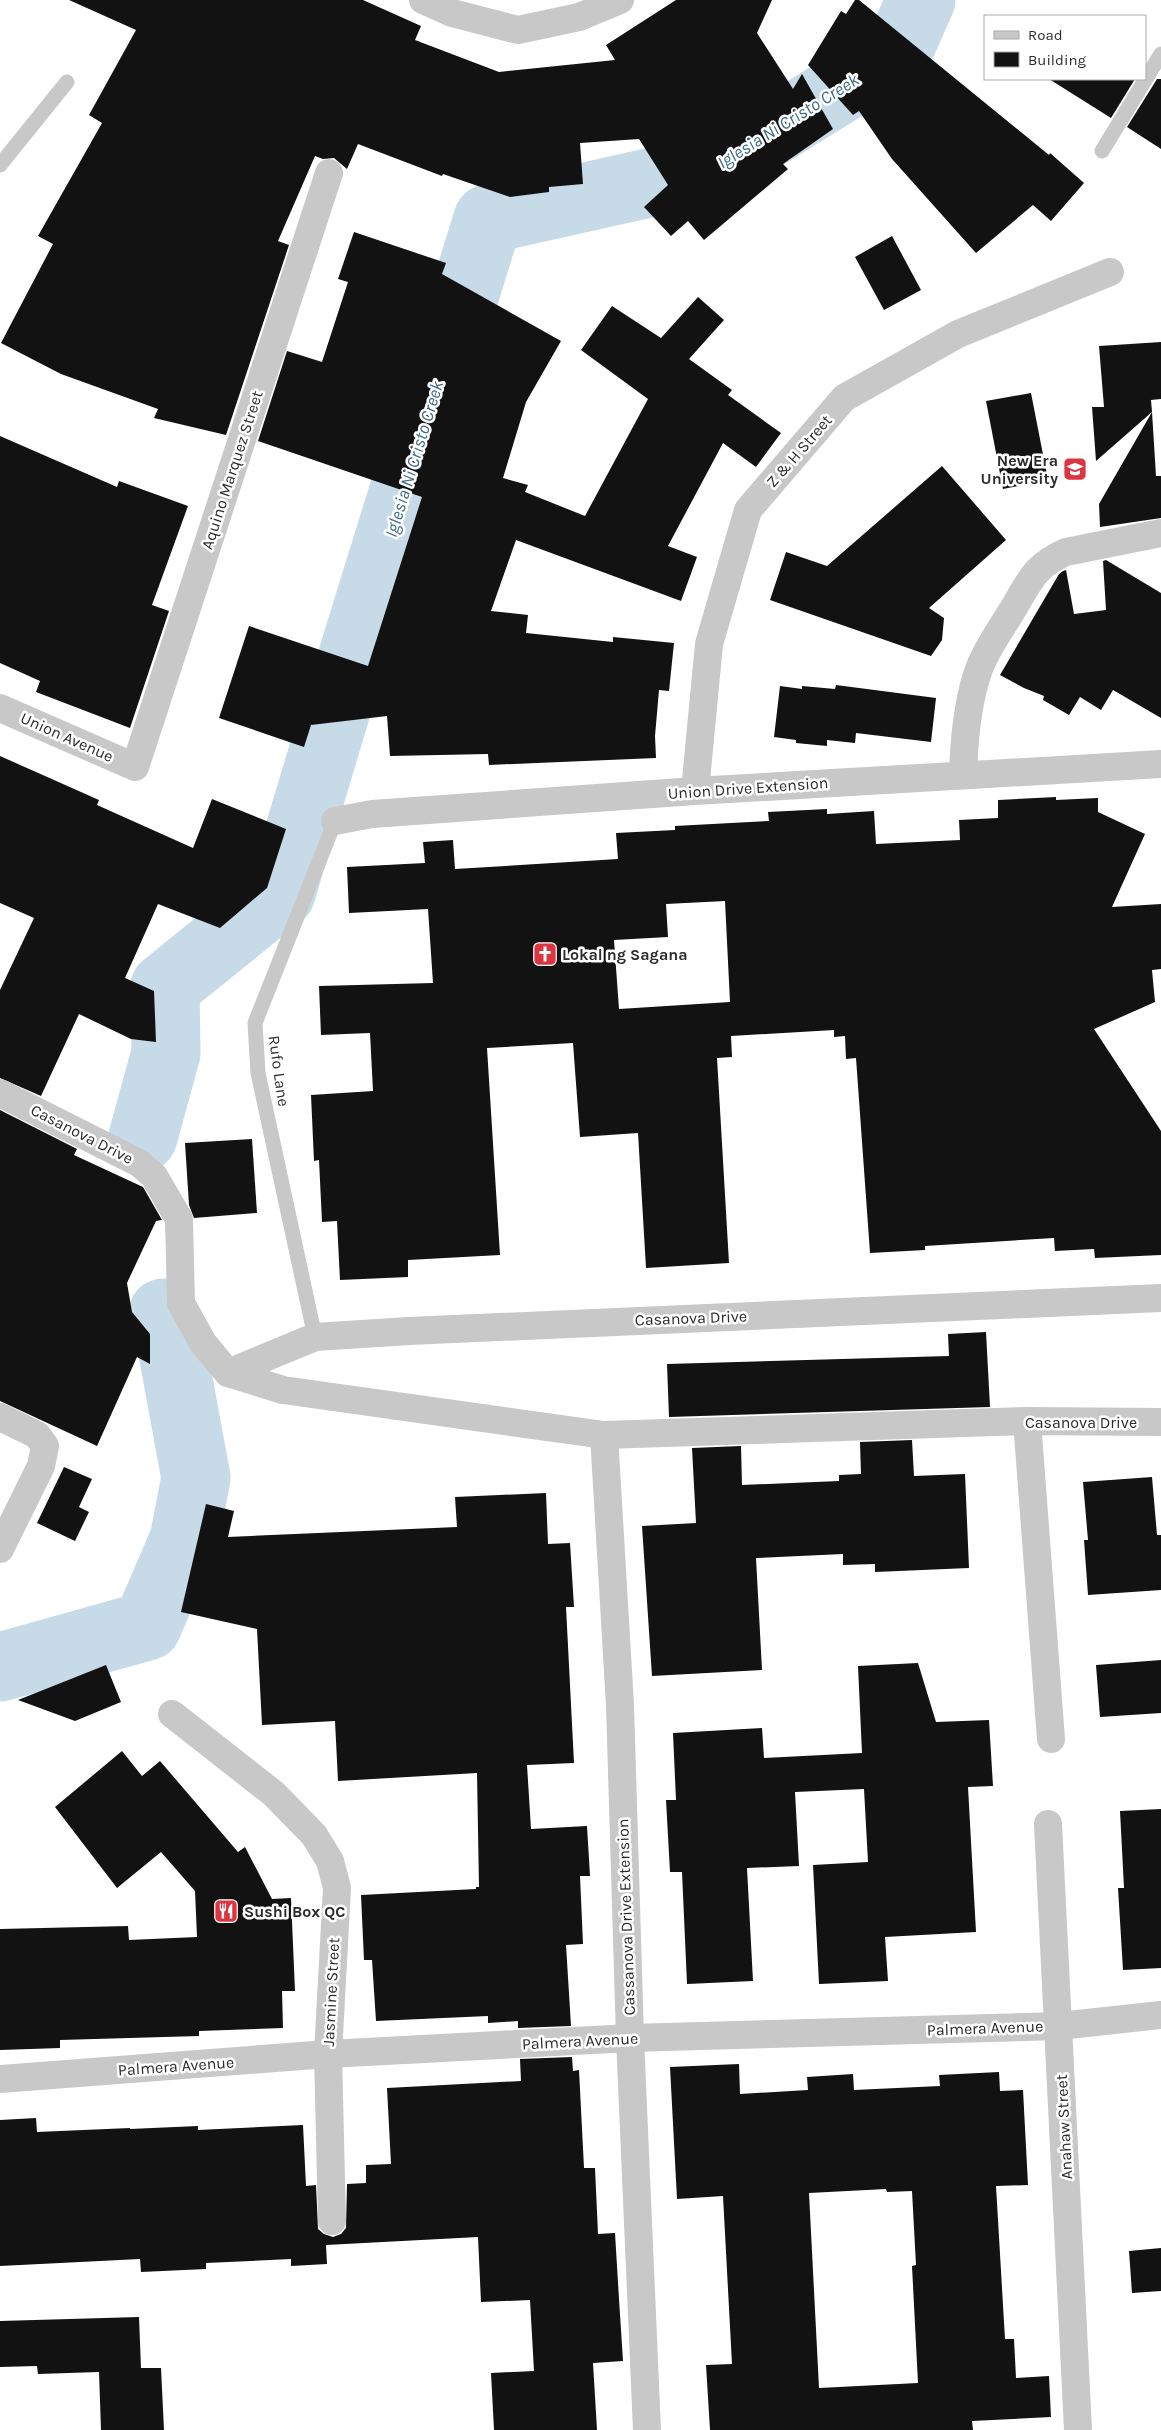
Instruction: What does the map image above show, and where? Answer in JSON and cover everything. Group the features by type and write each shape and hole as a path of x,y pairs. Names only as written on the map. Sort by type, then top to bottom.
{"street":[{"path":"422,0 452,13 518,30 579,17 620,0"},
{"name":"Aquino Marquez Street","path":"135,767 329,173"},
{"name":"Z & H Street","path":"695,791 709,644 748,510 844,398 958,334 1110,272"},
{"path":"963,775 964,740 979,670 989,648 1036,570 1053,558 1066,552 1161,533"},
{"name":"Union Avenue","path":"0,708 135,767"},
{"name":"Union Drive Extension","path":"335,820 372,814 695,791 1161,764"},
{"name":"Casanova Drive","path":"0,1093 138,1163 154,1176 179,1219 181,1303 203,1342 228,1372 283,1390 604,1435 1027,1421 1161,1422"},
{"name":"Casanova Drive","path":"228,1372 315,1337 409,1330 1161,1298"},
{"path":"0,1417 37,1435 45,1446 41,1466 0,1549"},
{"path":"1027,1421 1051,1739"},
{"name":"Cassanova Drive Extension","path":"604,1435 620,1705 630,2038 647,2430"},
{"name":"Jasmine Street","path":"172,1714 274,1794 314,1835 330,1861 336,1888 328,2054 332,2221"},
{"name":"Anahaw Street","path":"1048,1824 1078,2430"},
{"name":"Palmera Avenue","path":"0,2079 328,2054 630,2038 1059,2026 1161,2015"}],"lane":[{"path":"1146,79 1161,54"},
{"path":"1102,151 1145,80"},
{"path":"0,165 68,82"},
{"name":"Rufo Lane","path":"315,1337 258,1073 255,1023 335,820"}],"building":[{"path":"69,0 363,0 421,26 415,40 499,72 615,60 606,45 676,0 772,0 757,33 793,89 802,74 833,129 783,164 788,169 704,240 688,221 671,236 644,207 668,185 639,139 580,143 583,184 549,187 549,192 510,197 443,174 442,176 358,144 347,169 334,158 323,159 315,156 278,241 289,245 226,435 154,418 158,409 61,374 1,343 53,244 38,236 102,123 89,115 136,30"},
{"path":"855,0 859,0 1049,155 1050,153 1084,183 1051,221 1033,205 976,253 892,159 859,111 853,115 808,65 841,11 846,14"},
{"path":"1157,79 1161,79 1161,149 1127,127"},
{"path":"1051,80 1134,80 1111,118"},
{"path":"354,232 446,263 442,274 561,341 526,402 503,478 528,485 525,492 585,516 648,399 581,350 612,306 661,338 698,297 724,320 689,359 732,390 728,395 781,433 756,467 723,443 668,546 697,557 681,601 516,540 491,611 528,615 526,633 613,642 613,637 674,643 669,691 659,690 655,736 656,758 489,765 488,754 390,756 387,716 311,725 304,747 219,718 249,626 368,666 422,497 258,441 287,351 322,362 348,282 338,279"},
{"path":"892,236 921,290 884,310 855,257"},
{"path":"1161,342 1161,399 1151,400 1152,412 1096,461 1092,407 1104,407 1099,346"},
{"path":"1031,393 1048,480 1003,489 986,401"},
{"path":"1152,412 1156,476 1161,476 1161,518 1100,527 1099,504"},
{"path":"0,436 117,487 119,481 188,506 152,605 169,611 130,728 36,692 40,681 0,663"},
{"path":"942,466 1006,540 929,608 944,618 942,640 931,656 770,600 786,552 827,566"},
{"path":"1106,560 1161,593 1161,718 1113,690 1101,710 1080,697 1069,715 1043,700 1044,696 1000,675 1059,574 1063,571 1066,570 1074,614 1106,610 1103,561"},
{"path":"836,685 936,698 931,742 856,733 855,743 827,740 827,746 796,743 796,740 774,737 780,686 802,689 802,686 835,689"},
{"path":"0,756 99,800 97,805 193,848 212,799 286,829 267,888 220,928 158,904 125,978 154,991 156,1042 131,1039 79,1014 41,1096 0,1078 0,990 34,918 0,903"},
{"path":"1056,797 1056,800 1098,798 1098,812 1145,834 1112,907 1161,904 1161,969 1152,970 1155,1002 1094,1029 1161,1131 1161,1255 1095,1258 1094,1249 1055,1251 1054,1238 925,1246 925,1250 870,1253 856,1058 846,1059 845,1036 834,1037 834,1030 731,1036 732,1057 717,1058 729,1263 646,1268 638,1133 580,1137 573,1043 487,1048 500,1255 408,1260 408,1277 340,1280 337,1221 322,1222 319,1160 314,1161 311,1095 373,1091 370,1033 321,1035 319,986 433,983 428,909 349,913 347,867 425,863 423,842 453,840 455,869 618,859 616,833 675,830 675,826 769,821 768,812 827,809 827,814 874,811 876,844 960,840 959,820 998,818 998,800","holes":["725,901 730,1002 619,1009 614,940 668,937 666,904"]},
{"path":"0,1110 77,1149 74,1155 143,1187 162,1220 156,1221 127,1283 132,1312 150,1334 150,1364 137,1357 97,1446 0,1401"},
{"path":"252,1139 257,1213 194,1218 189,1205 185,1143"},
{"path":"986,1332 990,1407 669,1417 667,1364 949,1356 948,1334"},
{"path":"912,1440 914,1476 965,1474 969,1568 875,1572 875,1564 843,1565 843,1554 756,1558 762,1670 652,1676 642,1526 696,1523 692,1448 741,1446 742,1485 839,1481 839,1475 861,1474 860,1442"},
{"path":"64,1467 92,1479 79,1507 89,1512 75,1541 37,1523"},
{"path":"1152,1477 1157,1535 1161,1535 1161,1590 1088,1595 1084,1540 1088,1540 1083,1482"},
{"path":"546,1493 548,1544 570,1543 574,1607 566,1607 574,1763 527,1765 531,1829 587,1826 590,1876 580,1876 583,1944 566,1945 571,2026 518,2028 518,2021 488,2023 488,2016 376,2021 372,1960 364,1960 361,1895 476,1889 476,1887 479,1887 477,1773 338,1781 335,1721 262,1725 257,1629 181,1612 206,1504 234,1511 228,1537 457,1527 455,1497"},
{"path":"1161,1660 1161,1713 1100,1717 1096,1665"},
{"path":"918,1663 936,1722 989,1720 993,1786 968,1787 976,1932 885,1937 888,1981 819,1984 813,1865 868,1862 864,1789 795,1792 799,1866 747,1868 753,1981 687,1984 682,1872 670,1872 666,1800 676,1800 673,1733 762,1728 764,1758 862,1753 858,1666"},
{"path":"106,1665 121,1702 75,1721 18,1700"},
{"path":"122,1751 142,1776 160,1761 238,1852 245,1847 272,1899 291,1898 295,1991 282,1991 283,2028 199,2031 199,2036 60,2040 60,2048 0,2050 0,1929 128,1926 129,1940 197,1937 195,1891 161,1852 117,1888 55,1807"},
{"path":"1161,1809 1161,1968 1123,1970 1118,1888 1124,1888 1120,1811"},
{"path":"572,2057 573,2071 579,2070 584,2168 595,2168 598,2234 615,2233 623,2361 593,2363 597,2430 494,2430 491,2373 534,2371 530,2300 481,2302 478,2237 326,2245 327,2264 291,2266 291,2259 206,2263 206,2269 141,2272 140,2259 0,2266 0,2120 36,2118 37,2132 198,2126 198,2130 303,2125 306,2186 316,2185 318,2229 324,2234 333,2237 341,2234 346,2228 347,2184 366,2183 366,2165 391,2164 387,2088 521,2081 520,2059"},
{"path":"739,2064 740,2094 808,2090 807,2077 853,2074 854,2090 940,2086 939,2075 999,2072 1000,2091 1023,2090 1028,2185 996,2186 1005,2339 1014,2339 1016,2378 1049,2376 1051,2417 972,2421 973,2430 710,2430 706,2365 732,2364 723,2196 677,2199 670,2067","holes":["886,2189 887,2192 912,2191 916,2265 912,2266 918,2383 819,2388 809,2193"]},
{"path":"1161,2248 1161,2291 1132,2293 1129,2251"},
{"path":"139,2317 141,2368 161,2368 164,2430 101,2430 99,2372 38,2374 37,2366 0,2367 0,2321"}],"waterway":[{"name":"Iglesia Ni Cristo Creek","path":"143,1137 166,1053 165,987 281,893 488,219 711,169 897,54 921,0"},
{"path":"0,1667 147,1626 184,1540 196,1478 172,1347 163,1313"}],"place":[{"name":"New Era University","path":"1075,469"},
{"name":"Lokal ng Sagana","path":"545,954"},
{"name":"Sushi Box QC","path":"226,1911"}]}
